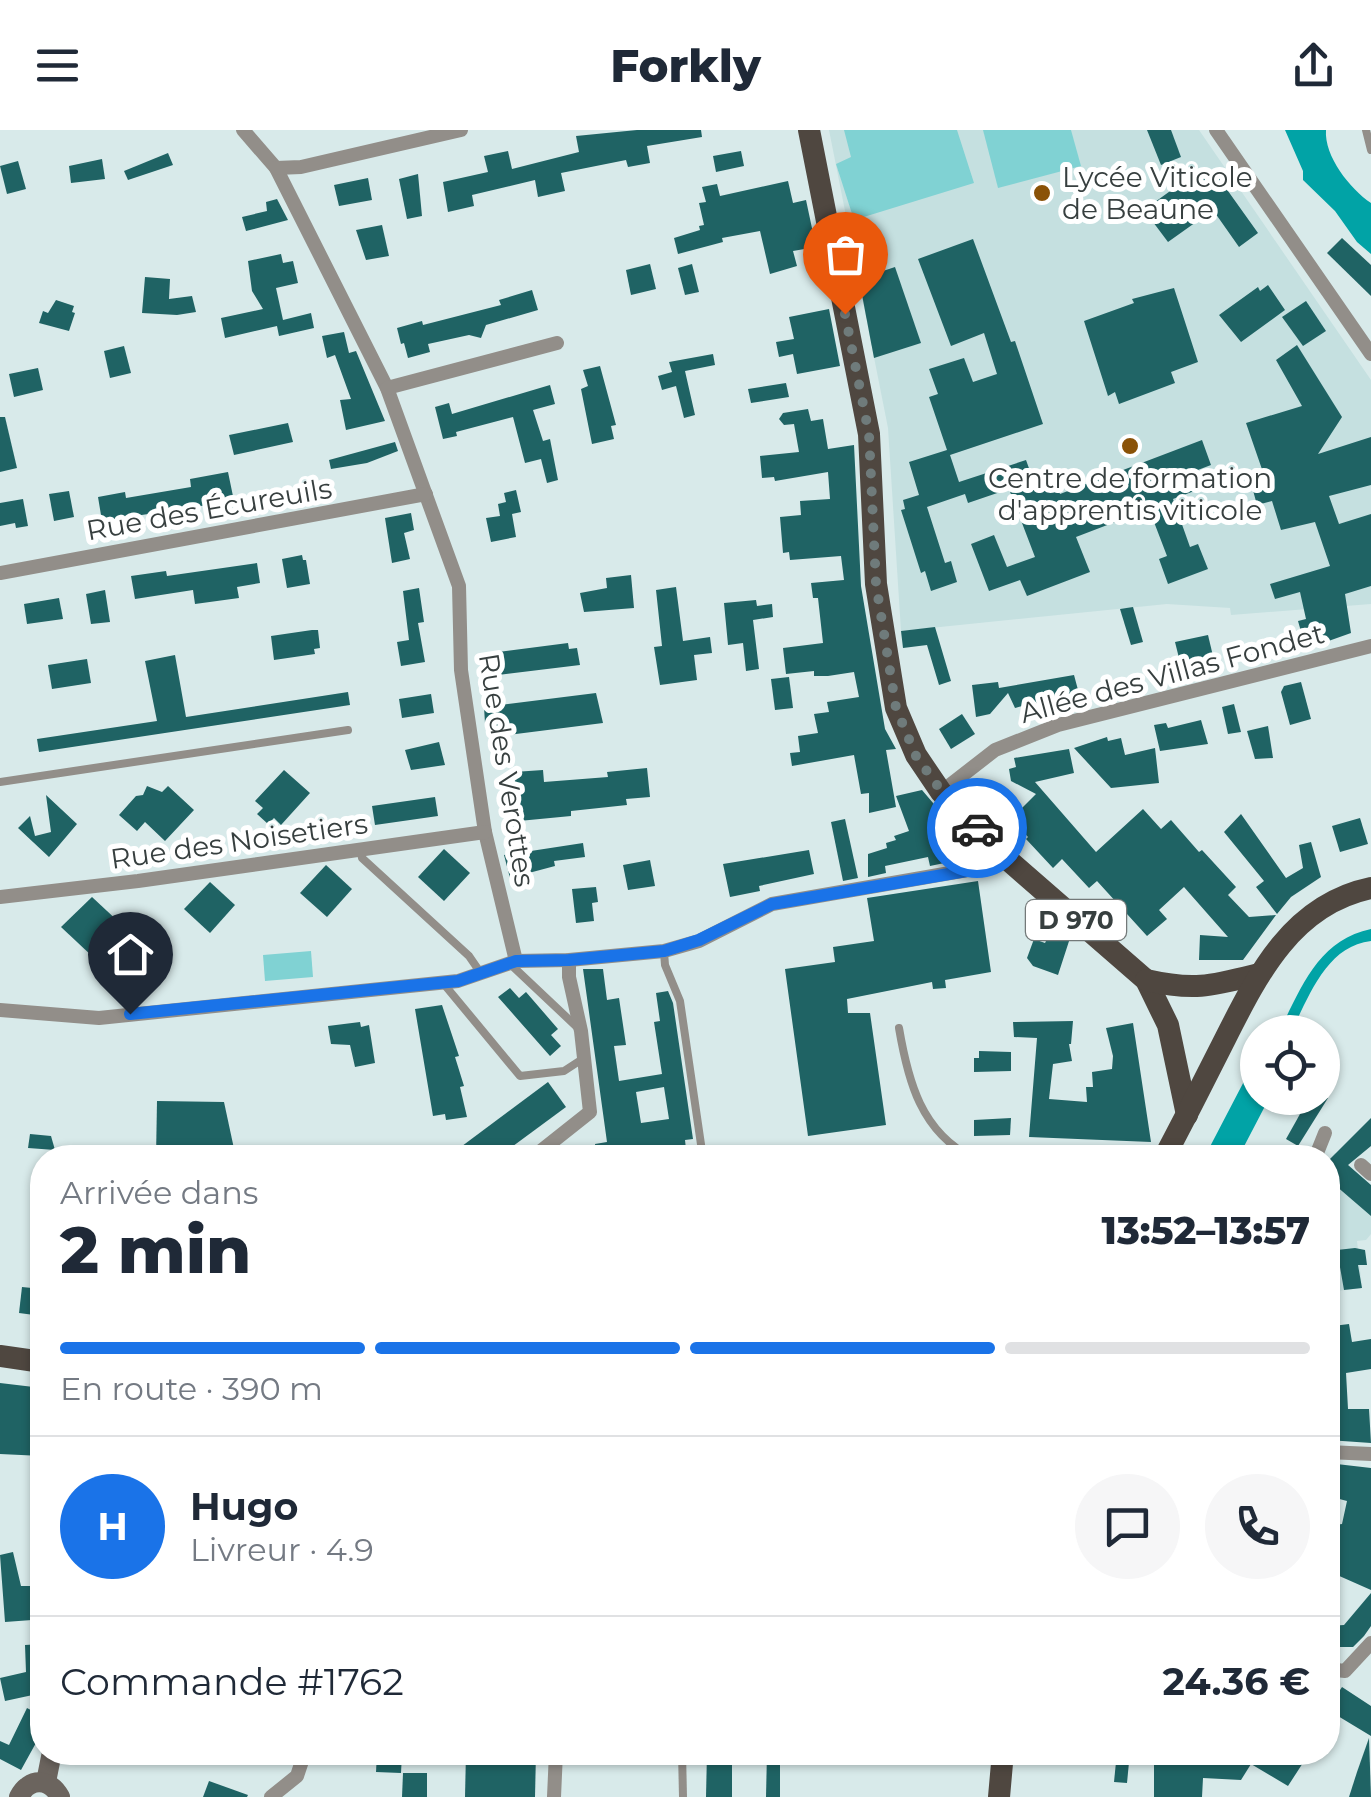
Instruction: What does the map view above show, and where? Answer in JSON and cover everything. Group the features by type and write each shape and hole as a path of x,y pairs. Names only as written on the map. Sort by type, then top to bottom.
{"main road":[{"name":"D 970","path":"808,130 869,434 876,584 896,708 916,756 942,792 1007,859 1146,980"},
{"path":"1171,1145 1258,974 1295,928 1312,914 1336,898 1371,888"},
{"path":"1146,980 1178,988 1204,988 1258,974"},
{"path":"1146,980 1168,1025 1187,1114"},
{"path":"0,1356 30,1360"},
{"path":"19,1797 30,1784 53,1790 52,1765"},
{"path":"999,1797 1002,1765"}],"street":[{"name":"Rue des Verottes","path":"243,130 276,168 387,388 459,586 461,670 486,832 512,962"},
{"path":"276,168 301,166 462,130"},
{"path":"1216,130 1371,354"},
{"path":"387,388 558,343"},
{"name":"Rue des Écureuils","path":"0,572 426,494"},
{"name":"Allée des Villas Fondet","path":"942,792 995,750 1058,726 1371,646"},
{"name":"Rue des Noisetiers","path":"0,896 486,832"},
{"path":"0,1010 99,1018 458,981 512,962 664,951 699,940 772,904 996,866 1007,859"},
{"path":"548,1145 590,1112 582,1031 569,960"},
{"path":"1320,1145 1325,1133"},
{"path":"1340,1453 1371,1454"},
{"path":"1340,1670 1345,1671 1371,1643"},
{"path":"271,1797 298,1776 301,1765"},
{"path":"554,1797 555,1765"}],"lane":[{"path":"1366,130 1371,150"},
{"path":"0,782 348,730"},
{"path":"360,848 362,858 470,956 480,972"},
{"path":"664,951 664,965 680,1001 701,1145"},
{"path":"512,962 582,1031"},
{"path":"442,982 520,1076 564,1071 584,1058"},
{"path":"899,1028 908,1078 932,1124 953,1145"},
{"path":"682,1765 683,1797"}],"shaded area":[{"name":"Centre de formation d'apprentis viticole","path":"829,130 1199,130 1371,380 1371,604 1231,615 1230,608 1167,604 901,631 888,428"},
{"path":"844,130 957,130 974,183 854,220 836,164 851,157"},
{"path":"983,130 1071,130 1081,166 998,188"},
{"path":"1285,130 1326,130 1329,150 1340,171 1371,203 1371,254 1303,180 1303,171"},
{"path":"1371,929 1371,941 1342,952 1321,975 1299,1015 1288,1015 1313,968 1337,944"},
{"path":"311,951 313,977 265,981 263,955"},
{"path":"1340,1157 1371,1185 1371,1234 1366,1240 1357,1241 1362,1288 1340,1291"}],"building":[{"path":"637,130 701,130 702,137 647,146 650,163 628,167 626,160 561,173 565,191 538,197 535,180 472,195 474,206 448,212 443,182 488,172 484,156 508,151 512,169 579,152 576,136"},
{"path":"1147,130 1171,130 1181,157 1161,165"},
{"path":"741,151 744,166 716,172 713,156"},
{"path":"168,153 173,165 128,180 124,171"},
{"path":"102,159 105,179 71,183 69,166"},
{"path":"18,161 26,189 7,194 0,166"},
{"path":"1213,170 1258,233 1239,247 1213,210 1168,242 1144,210 1184,181 1189,187"},
{"path":"418,174 422,216 407,219 399,179"},
{"path":"368,178 372,200 339,206 334,185"},
{"path":"788,181 793,203 806,200 816,247 793,251 797,266 770,274 760,231 722,238 723,242 678,254 674,238 704,225 699,203 706,202 702,187 717,184 720,196"},
{"path":"277,199 288,220 246,231 242,217 267,211 266,202"},
{"path":"382,225 389,256 366,260 356,230"},
{"path":"1342,238 1371,265 1371,296 1327,253"},
{"path":"973,239 1011,342 1015,341 1043,424 950,455 959,482 1026,460 1035,485 1054,478 1060,494 1202,440 1211,465 1190,473 1197,490 1173,499 1190,547 1198,544 1208,569 1168,584 1159,559 1167,556 1149,509 1076,537 1090,572 1027,596 1020,580 989,591 971,544 994,535 1007,567 1035,557 1009,489 968,503 965,494 927,507 945,563 951,561 957,582 931,591 925,571 921,573 901,510 905,509 903,500 919,495 909,462 947,450 929,397 938,394 929,369 964,358 973,382 997,374 984,333 951,346 918,259"},
{"path":"281,254 283,263 293,261 298,283 276,288 283,320 311,313 314,328 279,336 277,326 225,338 221,318 263,309 252,291 248,261"},
{"path":"650,264 656,289 631,295 626,270"},
{"path":"692,264 699,292 685,295 678,268"},
{"path":"895,267 921,343 874,358 859,279"},
{"path":"145,277 170,279 169,299 192,296 196,312 142,313"},
{"path":"1268,285 1285,310 1241,342 1219,315 1258,287 1260,291"},
{"path":"1174,288 1198,362 1171,372 1175,383 1119,404 1115,392 1108,396 1084,321 1134,303 1132,299"},
{"path":"532,290 538,310 486,325 481,338 469,335 428,344 430,352 408,358 404,343 401,344 397,328 501,305 499,300"},
{"path":"56,300 74,306 69,331 39,323 43,311 48,313"},
{"path":"1306,301 1326,331 1303,346 1282,317"},
{"path":"829,309 840,366 797,374 793,354 779,357 776,342 794,339 789,317"},
{"path":"344,332 349,353 356,351 385,421 346,430 340,400 351,399 335,355 327,358 322,336"},
{"path":"1297,345 1342,417 1318,454 1371,437 1371,485 1329,496 1339,524 1371,514 1371,586 1345,594 1351,633 1306,649 1298,621 1306,619 1300,592 1275,599 1270,584 1330,566 1315,522 1281,530 1272,501 1257,505 1251,483 1265,478 1246,423 1302,406 1276,360"},
{"path":"124,346 131,373 110,378 104,351"},
{"path":"713,354 715,365 685,371 695,415 684,418 676,386 662,390 658,376 672,372 669,362"},
{"path":"600,366 616,425 611,426 614,439 592,444 581,389 588,386 583,370"},
{"path":"38,368 43,390 14,397 9,374"},
{"path":"786,383 789,397 751,403 748,389"},
{"path":"550,385 555,404 533,410 543,441 550,439 558,480 547,483 541,459 525,463 513,417 443,439 435,407 449,403 452,414"},
{"path":"808,409 811,421 823,419 828,449 854,445 861,586 885,729 896,749 886,750 896,807 869,813 869,793 861,794 854,755 792,766 790,753 800,752 798,736 818,733 814,714 829,712 827,702 859,697 854,672 828,676 814,676 814,671 786,674 783,648 823,643 818,598 813,598 811,583 844,580 841,556 790,560 789,552 783,553 780,517 801,515 800,501 830,499 828,472 775,481 774,477 762,478 760,456 799,452 794,424 784,425 779,419 783,413"},
{"path":"0,417 5,417 17,468 0,472"},
{"path":"288,423 293,442 234,455 229,435"},
{"path":"395,442 398,451 367,463 331,469 329,460"},
{"path":"228,472 234,501 102,521 98,497 125,492 126,498 191,487 190,479"},
{"path":"516,490 521,512 512,514 516,537 491,542 486,518 500,516 498,504 506,502 504,493"},
{"path":"69,491 74,517 54,521 49,494"},
{"path":"23,499 28,526 0,526 0,503"},
{"path":"411,513 414,530 404,533 410,559 392,563 385,518"},
{"path":"302,555 310,584 287,588 282,559"},
{"path":"257,563 260,583 237,587 239,598 195,604 193,590 135,599 131,576 166,571 167,576"},
{"path":"631,575 634,608 584,612 580,593 607,588 606,578"},
{"path":"676,587 683,641 710,637 712,653 694,655 697,680 660,685 654,647 662,646 656,590"},
{"path":"419,588 424,622 418,623 425,662 401,666 397,642 409,640 403,591"},
{"path":"105,590 110,622 91,624 86,594"},
{"path":"59,598 63,619 27,624 24,604"},
{"path":"756,600 757,606 772,604 773,617 753,620 759,669 746,671 743,643 728,645 724,603"},
{"path":"1133,607 1143,642 1131,645 1120,609"},
{"path":"935,627 951,681 939,685 927,645 903,648 901,631"},
{"path":"318,630 320,648 314,649 315,654 274,660 271,636"},
{"path":"1208,635 1213,656 1181,666 1175,642"},
{"path":"568,643 569,649 577,648 580,665 482,677 483,660 491,659 490,653"},
{"path":"175,655 186,717 348,692 350,705 39,752 37,739 157,721 145,661"},
{"path":"87,659 91,683 52,689 48,665"},
{"path":"1074,675 1081,701 1023,715 1022,706 1015,708 1008,693 990,714 976,717 972,685 998,682 999,688"},
{"path":"789,677 793,708 775,710 771,679"},
{"path":"1301,682 1311,719 1290,725 1281,692 1284,686"},
{"path":"596,693 603,723 491,737 488,722 485,723 484,707"},
{"path":"431,694 434,713 402,718 399,699"},
{"path":"1234,704 1241,732 1228,734 1222,707"},
{"path":"962,714 975,734 951,749 939,729"},
{"path":"1201,720 1208,744 1160,751 1154,725 1166,723 1168,728"},
{"path":"1268,726 1273,758 1255,759 1247,731"},
{"path":"1107,737 1108,741 1121,738 1125,755 1155,748 1159,783 1111,788 1074,748"},
{"path":"439,742 445,765 411,770 405,750"},
{"path":"1069,749 1074,773 1035,782 1096,852 1143,809 1161,829 1171,820 1199,852 1202,850 1236,887 1228,895 1249,917 1276,915 1243,960 1199,960 1200,935 1228,937 1184,887 1159,910 1167,919 1147,936 1097,881 1089,888 1062,859 1053,868 1026,839 1011,819 1036,794 1011,781 1009,769 1016,767 1014,758"},
{"path":"647,768 650,797 626,799 627,805 571,811 571,816 519,821 514,772 543,770 544,782 608,777 607,772"},
{"path":"284,770 310,793 281,825 274,818 268,824 257,814 263,808 255,801"},
{"path":"147,786 162,792 168,786 194,810 165,841 145,822 137,831 119,815 136,796 143,795"},
{"path":"922,790 978,856 930,866 928,857 885,866 886,873 868,877 868,854 887,848 886,843 896,840 894,836 909,831 896,796"},
{"path":"46,795 77,824 49,857 18,828 30,816 35,836 51,832"},
{"path":"435,797 438,816 375,825 372,806"},
{"path":"1241,814 1286,878 1303,868 1299,845 1311,842 1321,877 1291,897 1277,914 1256,887 1264,881 1224,832"},
{"path":"1360,818 1368,844 1340,852 1332,826"},
{"path":"845,819 858,878 843,881 831,822"},
{"path":"583,843 585,857 554,861 555,866 510,878 504,855"},
{"path":"444,849 470,873 444,901 418,877"},
{"path":"809,850 814,874 730,897 723,864"},
{"path":"650,860 655,886 628,890 623,865"},
{"path":"326,865 352,889 327,917 300,893"},
{"path":"978,881 991,972 945,980 946,988 933,989 932,982 847,999 848,1013 870,1013 886,1125 808,1136 785,969 835,962 833,947 874,941 867,898"},
{"path":"210,882 235,905 210,933 184,909"},
{"path":"596,887 598,902 592,903 594,921 576,923 572,889"},
{"path":"92,897 121,924 93,957 61,927"},
{"path":"1056,921 1071,935 1058,975 1033,966 1027,958 1034,939 1045,943"},
{"path":"583,969 603,969 607,1000 619,998 626,1045 614,1046 619,1081 662,1074 654,1022 660,1021 656,993 668,991 693,1139 685,1140 686,1145 595,1144 607,1142","holes":["664,1087 669,1119 641,1123 636,1092"]},
{"path":"510,988 519,998 526,992 558,1029 551,1035 561,1046 550,1056 498,997"},
{"path":"442,1005 459,1056 455,1057 464,1086 460,1087 467,1117 446,1120 445,1114 433,1116 415,1009"},
{"path":"1073,1021 1069,1044 1072,1061 1053,1064 1049,1099 1087,1102 1086,1087 1093,1087 1092,1072 1112,1069 1106,1028 1133,1023 1151,1142 1029,1137 1037,1038 1014,1037 1013,1022"},
{"path":"360,1022 361,1027 369,1025 375,1063 355,1067 350,1045 331,1044 328,1026"},
{"path":"979,1051 1011,1052 1011,1071 974,1072 974,1058 979,1058"},
{"path":"548,1082 566,1107 515,1145 463,1145"},
{"path":"157,1101 224,1102 233,1145 156,1145"},
{"path":"1299,1115 1317,1115 1299,1145 1286,1139"},
{"path":"1011,1118 1010,1135 974,1136 974,1120"},
{"path":"1371,1118 1371,1146 1348,1165 1371,1185 1371,1216 1340,1189 1340,1149"},
{"path":"30,1134 51,1136 54,1145 28,1148"},
{"path":"1340,1250 1365,1250 1367,1265 1358,1265 1362,1288 1344,1290"},
{"path":"22,1287 30,1288 30,1314 19,1313"},
{"path":"1349,1324 1352,1342 1371,1339 1371,1369 1346,1373 1348,1409 1369,1409 1371,1443 1340,1441 1340,1325"},
{"path":"0,1383 30,1387 30,1455 0,1454"},
{"path":"1340,1464 1371,1468 1371,1590 1340,1576 1340,1524 1347,1501 1340,1499"},
{"path":"13,1552 21,1586 30,1586 30,1620 5,1622 0,1555"},
{"path":"1371,1593 1371,1626 1353,1647 1340,1647 1340,1625"},
{"path":"25,1645 30,1645 30,1696 5,1701 0,1678 26,1672"},
{"path":"1342,1687 1371,1706 1371,1736 1340,1717"},
{"path":"27,1708 30,1710 30,1754 21,1770 0,1759 0,1741 9,1745"},
{"path":"1369,1738 1371,1797 1349,1797 1357,1772"},
{"path":"376,1765 401,1765 401,1773 376,1772"},
{"path":"466,1765 536,1765 535,1797 465,1797"},
{"path":"707,1765 732,1765 732,1797 706,1797"},
{"path":"767,1765 780,1765 780,1797 766,1797"},
{"path":"1116,1765 1129,1765 1127,1783 1114,1782"},
{"path":"1154,1765 1250,1765 1241,1780 1203,1778 1202,1797 1154,1797"},
{"path":"1253,1765 1302,1765 1288,1786"},
{"path":"403,1773 427,1773 427,1797 402,1797"},
{"path":"209,1781 248,1795 203,1797"}],"waterway":[{"path":"1228,1145 1243,1115"}],"way so far":[{"path":"845,314 869,434 876,584 896,708 916,756 942,792 977,828"}],"place":[{"name":"Lycée Viticole de Beaune","path":"1042,193"},
{"name":"Centre de formation d'apprentis viticole","path":"1130,446"}],"route":[{"path":"130,1014 458,981 516,961 664,951 699,940 772,904 996,866 1007,859 977,828"}]}
